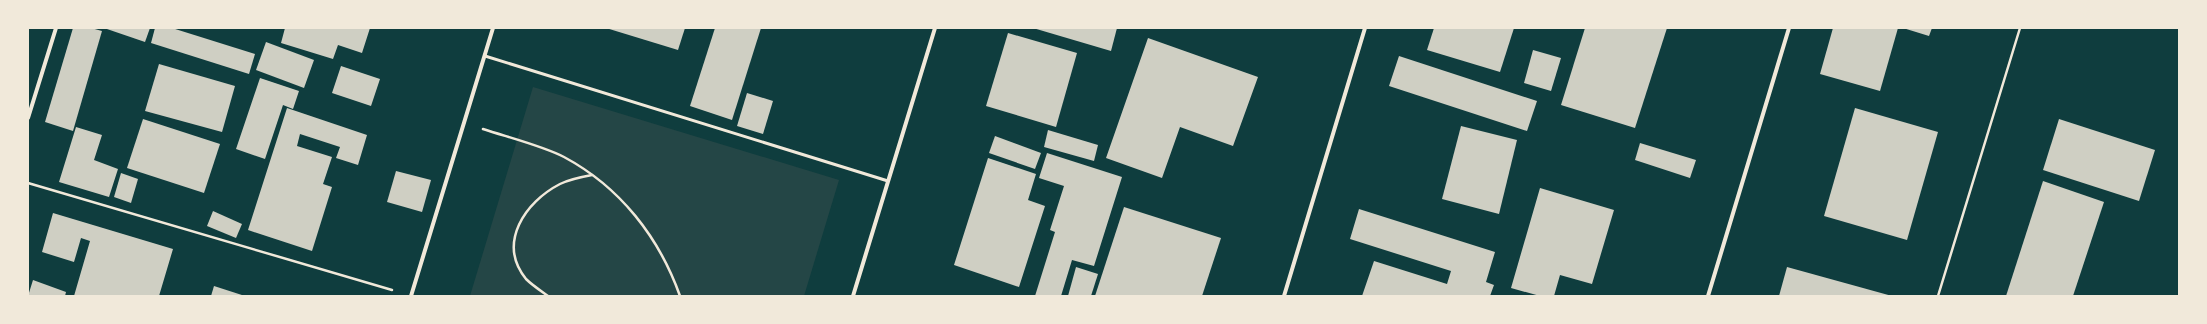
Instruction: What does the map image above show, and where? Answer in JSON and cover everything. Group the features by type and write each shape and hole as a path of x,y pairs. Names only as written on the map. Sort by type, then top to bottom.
{"street":[{"path":"28,118 56,28"},
{"path":"411,296 493,28"},
{"path":"853,296 935,28"},
{"path":"1284,296 1365,28"},
{"path":"1708,296 1788,28"}],"lane":[{"path":"485,56 888,181"}],"path":[{"path":"1938,296 2020,28"},
{"path":"464,123 563,156 593,175 620,197 643,224 660,249 680,296"},
{"path":"548,296 527,280 519,268 515,255 516,229 526,213 546,193 560,184 593,175"},
{"path":"28,183 411,296"}],"shaded area":[{"path":"533,87 839,180 804,296 470,296"}],"building":[{"path":"73,28 91,28 102,31 73,131 45,122"},
{"path":"104,28 150,28 145,42"},
{"path":"155,28 172,28 255,54 249,74 151,43"},
{"path":"285,28 370,28 362,53 338,45 333,59 281,43"},
{"path":"606,28 685,28 678,50"},
{"path":"715,28 761,28 732,120 690,106"},
{"path":"1033,28 1117,28 1111,51"},
{"path":"1434,28 1514,28 1500,72 1427,50"},
{"path":"1585,28 1667,28 1635,128 1561,105"},
{"path":"1833,28 1898,28 1880,91 1820,74"},
{"path":"1903,28 1932,28 1929,36"},
{"path":"1008,33 1077,53 1056,127 986,106"},
{"path":"1148,38 1258,77 1233,146 1180,127 1162,178 1106,158"},
{"path":"266,42 314,60 304,88 256,70"},
{"path":"1533,50 1561,58 1551,91 1524,83"},
{"path":"1399,56 1537,101 1527,131 1389,86"},
{"path":"159,64 235,86 222,132 145,111"},
{"path":"341,66 380,79 371,106 332,93"},
{"path":"260,78 299,91 293,109 283,105 265,159 236,149"},
{"path":"747,93 773,101 763,134 737,126"},
{"path":"287,108 367,135 358,165 336,158 340,147 300,134 297,146 332,157 323,184 332,187 312,251 248,230"},
{"path":"1855,108 1938,132 1907,240 1824,216"},
{"path":"143,119 220,144 204,193 127,168"},
{"path":"2059,119 2155,150 2139,201 2043,170"},
{"path":"1461,126 1517,140 1499,214 1442,199"},
{"path":"76,127 102,135 94,160 118,169 109,197 59,182"},
{"path":"1048,130 1098,145 1094,161 1044,147"},
{"path":"995,136 1041,153 1035,169 989,153"},
{"path":"1640,143 1696,160 1690,178 1635,160"},
{"path":"1047,153 1122,177 1094,266 1072,260 1061,296 1035,296 1055,232 1050,230 1064,186 1039,178"},
{"path":"988,158 1036,174 1028,200 1045,206 1019,287 954,265"},
{"path":"396,171 431,180 422,212 387,202"},
{"path":"121,173 138,179 131,203 114,197"},
{"path":"2043,181 2104,202 2073,296 2006,296"},
{"path":"1540,188 1614,210 1592,284 1560,275 1554,296 1540,296 1511,288"},
{"path":"1124,207 1221,238 1202,296 1095,296"},
{"path":"1359,209 1495,252 1486,282 1494,285 1490,296 1362,296 1374,261 1447,284 1451,271 1350,239"},
{"path":"213,211 242,224 236,238 207,226"},
{"path":"53,213 173,249 159,296 74,296 90,241 81,238 74,262 42,252"},
{"path":"1076,267 1098,274 1091,296 1068,296"},
{"path":"1787,267 1892,296 1779,296"},
{"path":"33,280 66,292 65,296 28,296"},
{"path":"214,286 245,296 211,296"}]}
